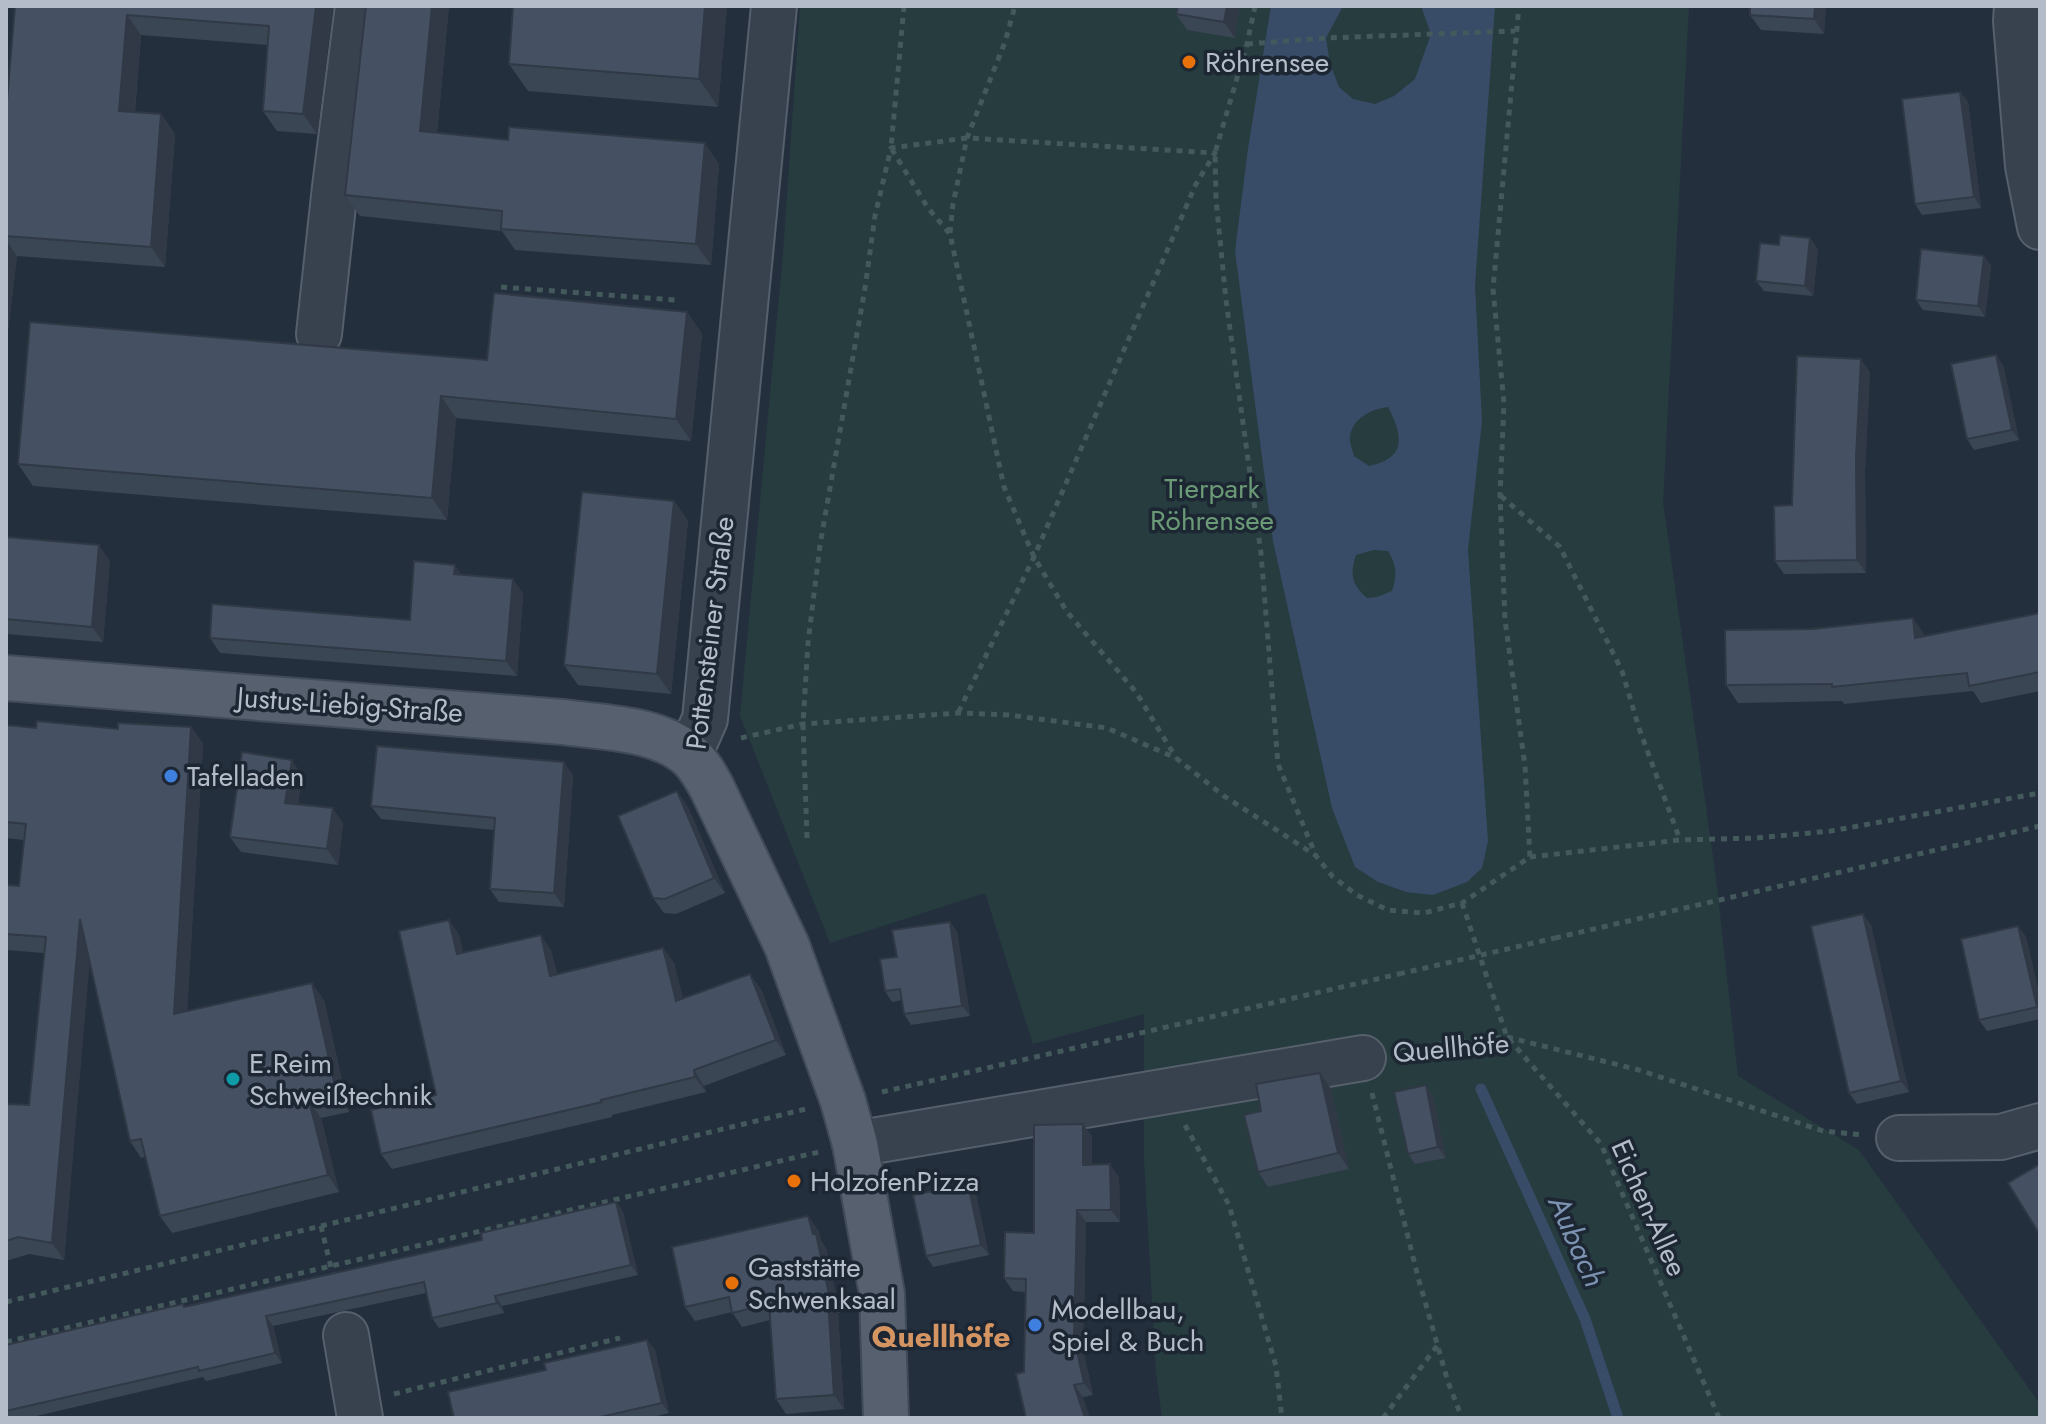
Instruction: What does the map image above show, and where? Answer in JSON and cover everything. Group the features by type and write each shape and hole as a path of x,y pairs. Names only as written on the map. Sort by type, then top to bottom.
{"main road":[{"name":"Justus-Liebig-Straße","path":"6,678 563,722 637,732 677,747 709,748"},
{"name":"Pottensteiner Straße","path":"709,748 702,769 787,946 843,1101 855,1144 882,1294 886,1418"}],"street":[{"path":"319,334 358,6"},
{"name":"Pottensteiner Straße","path":"709,748 705,719 774,6"},
{"path":"2017,6 2028,166 2040,227"},
{"name":"Quellhöfe","path":"855,1144 1363,1058"},
{"path":"1899,1138 2001,1137 2040,1126"},
{"path":"346,1335 359,1410"}],"path":[{"path":"807,838 803,724 808,643 820,545 875,216 891,148 904,6"},
{"path":"1015,6 1005,42 967,138 950,234 1004,487 1034,557 1067,612 1136,692 1176,758"},
{"path":"958,713 1034,557 1196,184 1215,153 1255,6"},
{"path":"1519,6 1493,289 1504,403 1500,495 1505,620 1525,766 1530,857"},
{"path":"1247,44 1515,31"},
{"path":"891,148 967,138 1215,153"},
{"path":"891,148 928,208 950,234"},
{"path":"1215,153 1216,199 1226,300 1261,553 1278,764 1316,856 1333,877 1357,895 1388,910 1424,913 1462,903 1530,857 1680,840 1756,838 1831,831 2040,793"},
{"path":"501,287 675,300"},
{"path":"1500,495 1560,547 1622,671 1639,728 1680,840"},
{"path":"709,748 803,724 958,713 1009,715 1107,728 1176,758 1224,796 1316,856"},
{"path":"6,1302 843,1101 2040,826"},
{"path":"1462,903 1507,1037"},
{"name":"Quellhöfe","path":"1363,1058 1445,1043 1507,1037 1639,1070 1823,1131 1899,1138"},
{"name":"Eichen-Allee","path":"1507,1037 1601,1144 1719,1418"},
{"path":"1363,1058 1418,1277 1448,1382 1462,1418"},
{"path":"1186,1126 1229,1205 1276,1366 1282,1418"},
{"path":"6,1342 855,1144"},
{"path":"321,1226 335,1284"},
{"path":"359,1410 620,1338"},
{"path":"1383,1418 1437,1345"}],"green space":[{"name":"Tierpark Röhrensee","path":"800,6 1689,6 1663,502 1716,878 1738,1076 1859,1150 2040,1404 2040,1418 1162,1418 1156,1372 1144,1160 1144,1014 1033,1044 985,893 830,943 740,716 783,254"}],"water":[{"name":"Röhrensee","path":"1271,6 1343,6 1326,38 1330,64 1339,87 1353,99 1375,104 1394,96 1415,79 1431,34 1421,6 1495,6 1475,286 1482,421 1468,550 1488,841 1482,868 1467,882 1433,895 1406,892 1378,882 1355,867 1332,808 1273,541 1235,251","holes":["1388,407 1399,436 1396,451 1369,466 1354,456 1350,441 1352,430 1364,416","1374,550 1388,551 1395,566 1395,580 1392,591 1367,598 1355,583 1353,568 1356,555"]}],"building":[{"path":"15,6 316,6 303,114 263,111 269,26 127,15 119,111 161,114 151,247 6,236 6,100"},
{"path":"366,6 432,6 420,131 508,140 509,127 705,143 696,244 501,229 502,211 345,195"},
{"path":"513,6 705,6 699,79 509,64"},
{"path":"1178,6 1227,6 1224,22 1176,14"},
{"path":"1750,6 1815,6 1814,19 1750,15"},
{"path":"1960,92 1974,197 1915,204 1902,99"},
{"path":"1780,235 1810,238 1805,286 1756,281 1760,243 1779,245"},
{"path":"1921,249 1984,256 1978,306 1916,300"},
{"path":"494,293 687,312 676,419 441,396 432,498 18,464 30,322 487,360"},
{"path":"1996,355 2012,430 1967,439 1951,364"},
{"path":"1797,356 1861,359 1856,458 1857,560 1775,561 1774,506 1792,505"},
{"path":"582,492 674,501 657,674 564,665"},
{"path":"6,537 99,545 92,627 6,619"},
{"path":"414,561 455,565 454,574 513,579 506,661 210,638 212,604 410,620"},
{"path":"2040,613 2040,672 1969,686 1967,673 1832,687 1832,684 1726,685 1725,630 1813,629 1913,618 1915,638"},
{"path":"37,721 118,729 118,723 191,727 174,1014 312,983 337,1095 309,1101 328,1175 160,1216 141,1139 130,1141 80,919 52,1243 18,1237 6,1241 6,1104 29,1105 46,937 6,934 6,885 19,886 26,824 6,822 6,725 36,728"},
{"path":"377,746 564,762 554,893 490,889 495,818 371,806"},
{"path":"242,752 292,760 285,803 333,808 327,849 230,837"},
{"path":"677,791 714,878 665,899 653,898 618,816"},
{"path":"1863,914 1901,1081 1849,1093 1811,926"},
{"path":"449,920 457,954 541,935 550,976 663,948 676,1001 750,974 776,1040 694,1070 695,1077 381,1154 371,1110 436,1095 399,931"},
{"path":"950,922 962,1006 904,1014 900,989 885,991 880,959 897,957 892,930"},
{"path":"2018,926 2037,1007 1979,1020 1961,939"},
{"path":"1320,1073 1338,1153 1258,1172 1244,1115 1261,1111 1256,1084"},
{"path":"1426,1085 1438,1147 1408,1154 1394,1092"},
{"path":"1083,1124 1083,1165 1110,1164 1111,1210 1077,1210 1074,1338 1084,1383 1074,1385 1085,1418 1026,1418 1016,1374 1024,1372 1026,1279 1004,1278 1005,1232 1034,1233 1034,1125"},
{"path":"2040,1164 2040,1235 2008,1183"},
{"path":"968,1184 981,1245 926,1256 913,1195"},
{"path":"616,1202 631,1265 495,1296 497,1303 432,1318 424,1282 266,1316 275,1353 199,1371 198,1367 6,1411 6,1345 482,1240 481,1233"},
{"path":"808,1216 813,1234 816,1234 830,1299 834,1395 776,1399 769,1304 732,1313 729,1297 685,1307 672,1247"},
{"path":"647,1340 662,1403 596,1418 454,1418 448,1392 546,1370 544,1363"}],"waterway":[{"name":"Aubach","path":"1481,1089 1585,1319 1618,1418"}],"place":[{"name":"Röhrensee","path":"1189,62"},
{"name":"Tafelladen","path":"171,776"},
{"name":"E.Reim Schweißtechnik","path":"233,1079"},
{"name":"HolzofenPizza","path":"794,1181"},
{"name":"Gaststätte Schwenksaal","path":"732,1283"},
{"name":"Modellbau, Spiel & Buch","path":"1035,1325"}],"district":[{"name":"Quellhöfe","path":"941,1336"}]}
